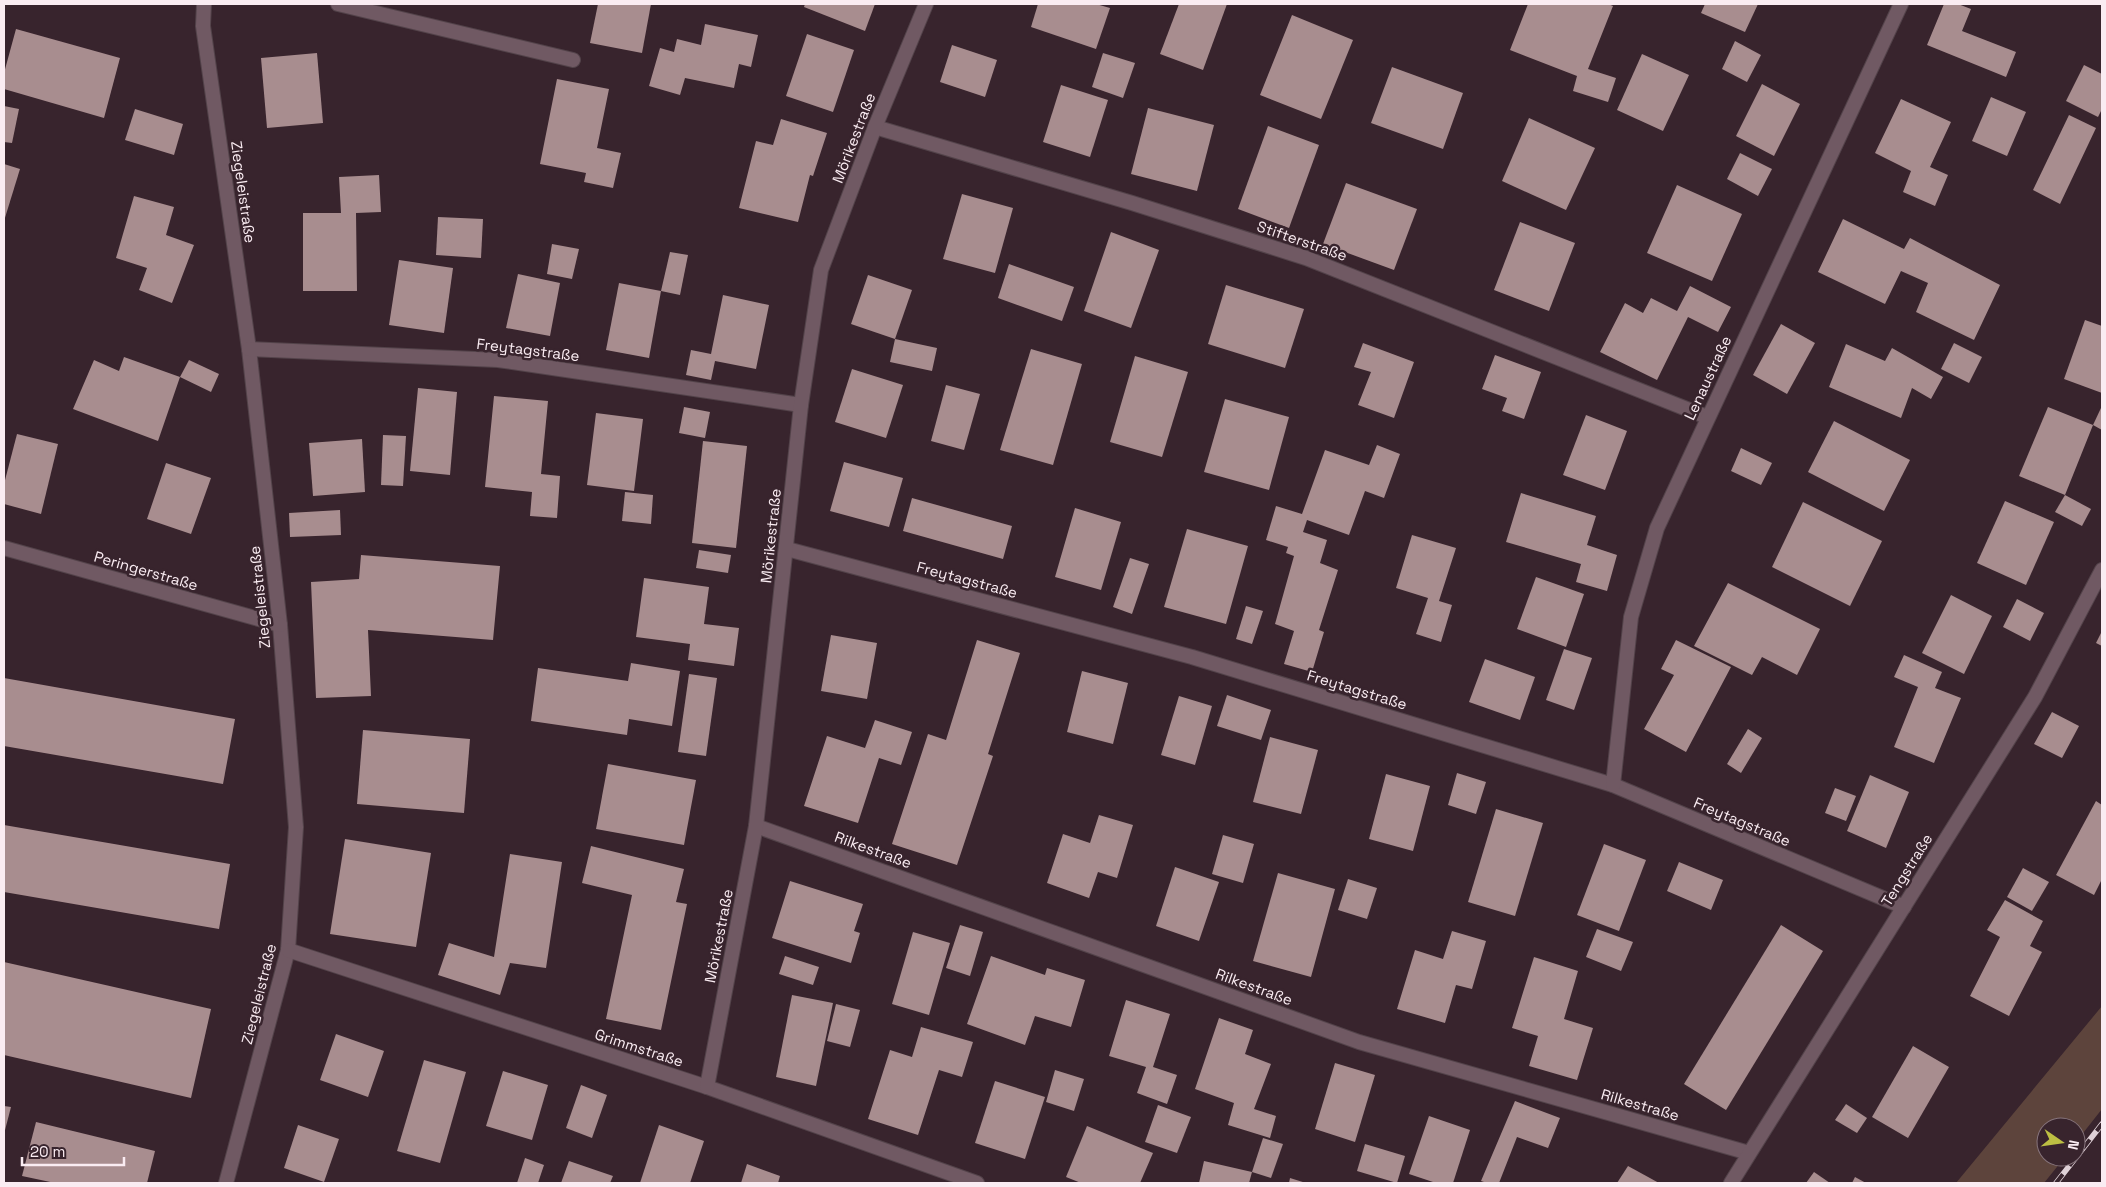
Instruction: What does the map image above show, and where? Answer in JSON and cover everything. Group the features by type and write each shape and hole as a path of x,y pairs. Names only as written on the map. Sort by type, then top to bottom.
{"street":[{"name":"Ziegeleistraße","path":"204,4 203,26 249,349 280,625 296,826 288,950 226,1183"},
{"path":"338,4 573,60"},
{"name":"Mörikestraße","path":"707,1087 756,826 801,405 821,270 875,127 926,4"},
{"name":"Lenaustraße","path":"1612,785 1631,617 1657,528 1707,417 1901,4"},
{"name":"Stifterstraße","path":"875,127 1132,202 1306,258 1707,417"},
{"name":"Freytagstraße","path":"249,349 498,360 801,405"},
{"name":"Peringerstraße","path":"4,548 280,625"},
{"name":"Freytagstraße","path":"787,549 1192,657 1612,785 1904,907"},
{"name":"Tengstraße","path":"1731,1183 2035,696 2102,570"},
{"name":"Rilkestraße","path":"756,826 1359,1042 1749,1153"},
{"name":"Grimmstraße","path":"288,950 707,1087 977,1183"}],"shaded area":[{"path":"2102,1006 2102,1109 2086,1129 2086,1117 2036,1117 2036,1167 2057,1167 2044,1183 1956,1183"}],"building":[{"path":"598,4 651,4 642,53 590,43"},
{"path":"805,4 875,4 865,31 804,7"},
{"path":"1038,4 1096,4 1110,8 1096,49 1031,27"},
{"path":"1179,4 1227,4 1203,70 1160,54"},
{"path":"1528,4 1608,4 1613,6 1588,69 1616,78 1608,102 1573,91 1577,76 1510,50"},
{"path":"1705,4 1758,4 1745,32 1701,13"},
{"path":"1944,4 1958,4 1971,9 1962,31 2016,52 2006,77 1927,45"},
{"path":"1292,15 1353,40 1321,119 1260,95"},
{"path":"705,24 758,35 751,67 739,64 734,88 685,78 680,95 649,86 660,48 674,52 677,39 701,45"},
{"path":"16,29 120,58 104,118 4,89 4,73"},
{"path":"807,34 854,50 833,112 786,96"},
{"path":"1735,41 1761,55 1747,82 1722,69"},
{"path":"952,45 997,60 985,97 940,82"},
{"path":"317,53 323,123 267,128 261,58"},
{"path":"1103,53 1135,63 1123,98 1092,87"},
{"path":"1642,54 1689,75 1663,131 1617,110"},
{"path":"2084,65 2102,74 2102,109 2098,117 2066,101"},
{"path":"1392,67 1463,93 1443,149 1371,123"},
{"path":"557,79 609,89 597,148 621,153 613,188 584,182 586,173 540,164"},
{"path":"1762,84 1800,104 1774,156 1736,136"},
{"path":"1061,85 1108,100 1090,157 1043,142"},
{"path":"1991,97 2026,112 2007,156 1972,141"},
{"path":"1901,99 1951,122 1930,167 1948,175 1935,206 1903,192 1911,171 1875,153"},
{"path":"4,106 19,109 12,143 4,142"},
{"path":"1148,108 1214,125 1197,191 1131,174"},
{"path":"135,109 183,124 174,155 125,140"},
{"path":"2069,115 2096,128 2060,204 2033,190"},
{"path":"1529,118 1595,148 1566,210 1502,181"},
{"path":"781,119 827,133 813,176 810,175 798,222 739,208 756,141 773,145"},
{"path":"1268,126 1319,145 1289,228 1238,209"},
{"path":"1740,153 1772,169 1758,196 1727,179"},
{"path":"4,164 20,169 4,221"},
{"path":"379,175 381,212 356,213 357,291 303,291 303,213 341,213 339,177"},
{"path":"1346,183 1417,209 1394,270 1323,244"},
{"path":"1677,185 1742,214 1712,281 1647,253"},
{"path":"962,194 1013,208 995,273 943,259"},
{"path":"134,196 174,207 166,235 194,245 172,303 139,290 147,268 116,258"},
{"path":"438,217 483,219 481,258 436,255"},
{"path":"1843,219 1904,249 1910,238 2000,285 1974,340 1916,312 1928,283 1901,271 1885,304 1818,272"},
{"path":"1520,222 1575,243 1549,311 1494,290"},
{"path":"1111,232 1159,250 1131,328 1084,311"},
{"path":"552,244 579,249 572,279 547,274"},
{"path":"670,252 688,255 680,295 661,291"},
{"path":"399,260 453,268 444,333 389,325"},
{"path":"1009,264 1074,287 1062,321 998,298"},
{"path":"518,274 560,283 550,336 506,328"},
{"path":"868,275 912,290 895,339 851,324"},
{"path":"619,283 661,291 649,358 606,350"},
{"path":"1226,285 1304,309 1285,368 1208,344"},
{"path":"1690,286 1731,307 1718,332 1688,317 1657,380 1600,352 1625,303 1643,313 1651,298 1677,311"},
{"path":"723,295 769,305 756,369 715,361 711,380 686,375 691,350 711,354"},
{"path":"2085,320 2102,326 2102,393 2064,379"},
{"path":"1781,324 1815,343 1787,394 1753,375"},
{"path":"895,339 937,348 932,371 890,362"},
{"path":"1363,343 1414,362 1394,418 1358,405 1371,372 1354,367"},
{"path":"1954,343 1982,357 1969,383 1941,369"},
{"path":"1846,344 1885,361 1892,348 1943,377 1931,399 1912,388 1901,418 1829,387"},
{"path":"1031,349 1082,364 1053,465 1000,450"},
{"path":"1495,355 1541,372 1524,419 1502,411 1507,398 1482,389"},
{"path":"1135,356 1188,372 1162,457 1110,442"},
{"path":"124,357 180,377 158,441 73,409 94,360 119,371"},
{"path":"189,360 219,374 211,392 180,377"},
{"path":"852,369 903,385 886,438 835,422"},
{"path":"946,385 980,394 964,450 931,441"},
{"path":"418,388 457,392 450,475 410,471"},
{"path":"494,396 548,401 541,474 560,476 557,518 530,516 532,492 485,487"},
{"path":"1225,399 1289,417 1269,490 1204,472"},
{"path":"684,407 710,412 705,438 679,433"},
{"path":"2048,407 2093,425 2065,495 2019,476"},
{"path":"2102,408 2102,430 2093,425"},
{"path":"596,413 643,419 634,491 587,485"},
{"path":"1586,415 1627,431 1605,490 1563,475"},
{"path":"1834,421 1910,460 1884,511 1808,472"},
{"path":"17,434 58,444 41,514 4,504 4,484"},
{"path":"383,435 406,436 403,486 381,485"},
{"path":"362,439 365,492 313,496 309,443"},
{"path":"703,441 747,446 736,548 692,543"},
{"path":"1377,445 1400,454 1384,498 1365,491 1349,535 1307,520 1303,532 1327,540 1320,563 1338,570 1319,630 1324,632 1312,672 1284,664 1294,631 1275,624 1294,556 1286,553 1288,547 1266,540 1276,506 1302,514 1325,450 1369,465"},
{"path":"1741,448 1772,463 1761,485 1731,471"},
{"path":"844,462 903,478 889,527 830,511"},
{"path":"166,463 211,478 191,534 147,519"},
{"path":"625,492 653,495 651,524 622,521"},
{"path":"1521,493 1596,516 1587,545 1617,555 1607,591 1576,582 1581,564 1506,542"},
{"path":"2065,495 2091,509 2082,526 2055,512"},
{"path":"912,498 1012,526 1003,559 903,531"},
{"path":"2005,501 2054,522 2026,585 1977,563"},
{"path":"1803,502 1882,541 1850,606 1772,567"},
{"path":"1075,508 1121,522 1101,590 1055,577"},
{"path":"340,510 341,535 290,537 289,513"},
{"path":"1187,529 1248,546 1226,624 1164,607"},
{"path":"1412,535 1456,548 1439,601 1452,605 1441,642 1416,634 1428,598 1396,588"},
{"path":"699,550 731,555 728,573 696,568"},
{"path":"361,555 500,566 493,640 368,630 371,696 316,698 311,582 359,579"},
{"path":"1130,558 1149,564 1132,614 1113,607"},
{"path":"1536,577 1584,594 1566,647 1517,629"},
{"path":"644,578 709,587 704,624 739,628 734,666 688,660 690,644 636,637"},
{"path":"1728,583 1820,629 1797,675 1762,657 1752,675 1694,646"},
{"path":"1951,595 1992,616 1964,674 1922,653"},
{"path":"2017,599 2044,613 2030,641 2003,627"},
{"path":"1246,606 1263,611 1252,644 1236,639"},
{"path":"2102,631 2102,646 2096,643"},
{"path":"831,635 877,643 867,699 821,691"},
{"path":"977,640 1020,653 988,754 993,756 957,865 892,844 928,734 946,740"},
{"path":"1676,640 1731,667 1686,752 1644,729 1674,675 1661,669"},
{"path":"1564,649 1592,658 1574,710 1546,700"},
{"path":"1904,655 1942,672 1935,688 1961,698 1934,763 1894,747 1918,687 1894,677"},
{"path":"1485,659 1535,677 1520,720 1469,702"},
{"path":"631,663 680,671 672,726 629,719 627,735 531,721 538,668 628,681"},
{"path":"1082,671 1128,683 1113,744 1067,732"},
{"path":"689,674 717,678 706,756 678,752"},
{"path":"4,678 235,719 223,784 4,746"},
{"path":"1227,695 1271,710 1261,740 1217,726"},
{"path":"1179,696 1212,706 1195,765 1161,755"},
{"path":"2052,712 2079,726 2062,758 2034,744"},
{"path":"875,720 912,732 901,765 879,758 858,823 804,806 827,736 865,748"},
{"path":"1748,729 1762,738 1741,773 1727,764"},
{"path":"363,730 470,739 464,813 357,804"},
{"path":"1270,737 1318,750 1301,814 1253,802"},
{"path":"608,764 696,780 684,845 596,829"},
{"path":"1457,773 1486,782 1476,814 1448,805"},
{"path":"1386,774 1430,786 1413,851 1369,839"},
{"path":"1870,775 1909,792 1886,848 1847,831"},
{"path":"1835,788 1856,796 1846,821 1825,813"},
{"path":"2096,801 2102,805 2102,879 2094,895 2056,875"},
{"path":"1496,809 1543,823 1515,916 1468,902"},
{"path":"1099,815 1133,825 1117,878 1098,872 1089,898 1047,883 1063,834 1090,843"},
{"path":"4,825 230,864 219,929 4,892"},
{"path":"1223,835 1254,844 1243,883 1212,874"},
{"path":"345,839 431,853 416,947 330,934"},
{"path":"1604,844 1646,860 1619,931 1577,915"},
{"path":"591,846 684,869 676,902 687,904 661,1030 606,1019 632,895 582,883"},
{"path":"510,854 562,862 546,968 510,963 500,995 438,975 449,943 494,957"},
{"path":"1679,862 1723,880 1711,910 1667,891"},
{"path":"1175,867 1219,882 1199,941 1156,926"},
{"path":"2023,868 2049,882 2032,911 2007,897"},
{"path":"1278,873 1335,889 1311,977 1253,961"},
{"path":"1348,879 1377,888 1367,919 1338,910"},
{"path":"790,881 863,904 854,931 860,933 851,963 772,938"},
{"path":"2005,900 2043,921 2030,946 2042,952 2009,1016 1970,996 2000,937 1987,930"},
{"path":"960,925 983,932 970,976 946,968"},
{"path":"1781,925 1823,951 1726,1110 1684,1084"},
{"path":"1597,929 1633,942 1621,971 1586,957"},
{"path":"1452,931 1486,941 1472,989 1456,985 1445,1023 1397,1009 1415,950 1443,959"},
{"path":"913,932 950,943 929,1015 892,1004"},
{"path":"785,956 819,967 813,985 779,974"},
{"path":"991,956 1045,975 1047,968 1085,980 1071,1027 1035,1016 1025,1045 967,1024"},
{"path":"1534,957 1578,971 1564,1019 1593,1028 1577,1080 1529,1066 1538,1036 1512,1028"},
{"path":"4,962 211,1009 191,1098 4,1055"},
{"path":"792,995 833,1003 816,1086 776,1077"},
{"path":"1126,1000 1170,1014 1153,1067 1177,1075 1167,1104 1137,1093 1146,1067 1109,1056"},
{"path":"836,1004 860,1010 850,1047 827,1041"},
{"path":"1219,1018 1253,1030 1245,1054 1271,1064 1254,1109 1276,1116 1270,1138 1228,1125 1234,1103 1195,1089"},
{"path":"921,1027 973,1042 962,1077 939,1070 918,1135 868,1119 890,1050 912,1057"},
{"path":"336,1034 384,1051 368,1097 320,1080"},
{"path":"1913,1046 1949,1067 1908,1138 1872,1117"},
{"path":"424,1060 466,1072 440,1163 397,1151"},
{"path":"1335,1063 1375,1075 1355,1142 1315,1129"},
{"path":"1055,1070 1084,1079 1074,1111 1046,1102"},
{"path":"503,1071 548,1085 532,1140 486,1126"},
{"path":"995,1081 1045,1097 1025,1159 975,1143"},
{"path":"581,1085 607,1095 592,1138 566,1128"},
{"path":"1515,1101 1560,1118 1548,1148 1517,1137 1499,1183 1481,1181"},
{"path":"1846,1104 1867,1118 1857,1133 1835,1120"},
{"path":"1158,1105 1191,1117 1177,1153 1145,1142"},
{"path":"4,1106 11,1107 4,1134"},
{"path":"1429,1116 1470,1130 1453,1183 1436,1183 1409,1174"},
{"path":"36,1122 155,1151 147,1183 55,1183 22,1176"},
{"path":"298,1125 339,1139 324,1182 284,1168"},
{"path":"659,1125 704,1141 690,1183 640,1183"},
{"path":"1087,1126 1153,1153 1140,1183 1081,1183 1066,1177"},
{"path":"1263,1138 1283,1144 1271,1178 1252,1172"},
{"path":"1365,1144 1405,1156 1397,1183 1357,1171"},
{"path":"525,1158 544,1165 538,1183 517,1183"},
{"path":"569,1161 613,1176 610,1183 561,1183"},
{"path":"1204,1161 1252,1172 1249,1183 1199,1183"},
{"path":"747,1164 780,1176 778,1183 741,1183"},
{"path":"1628,1166 1659,1183 1617,1183"},
{"path":"1814,1172 1830,1183 1806,1183"},
{"path":"1855,1177 1866,1183 1852,1183"},
{"path":"1290,1178 1306,1183 1289,1183"}],"railway":[{"path":"2056,1183 2102,1124"}]}
